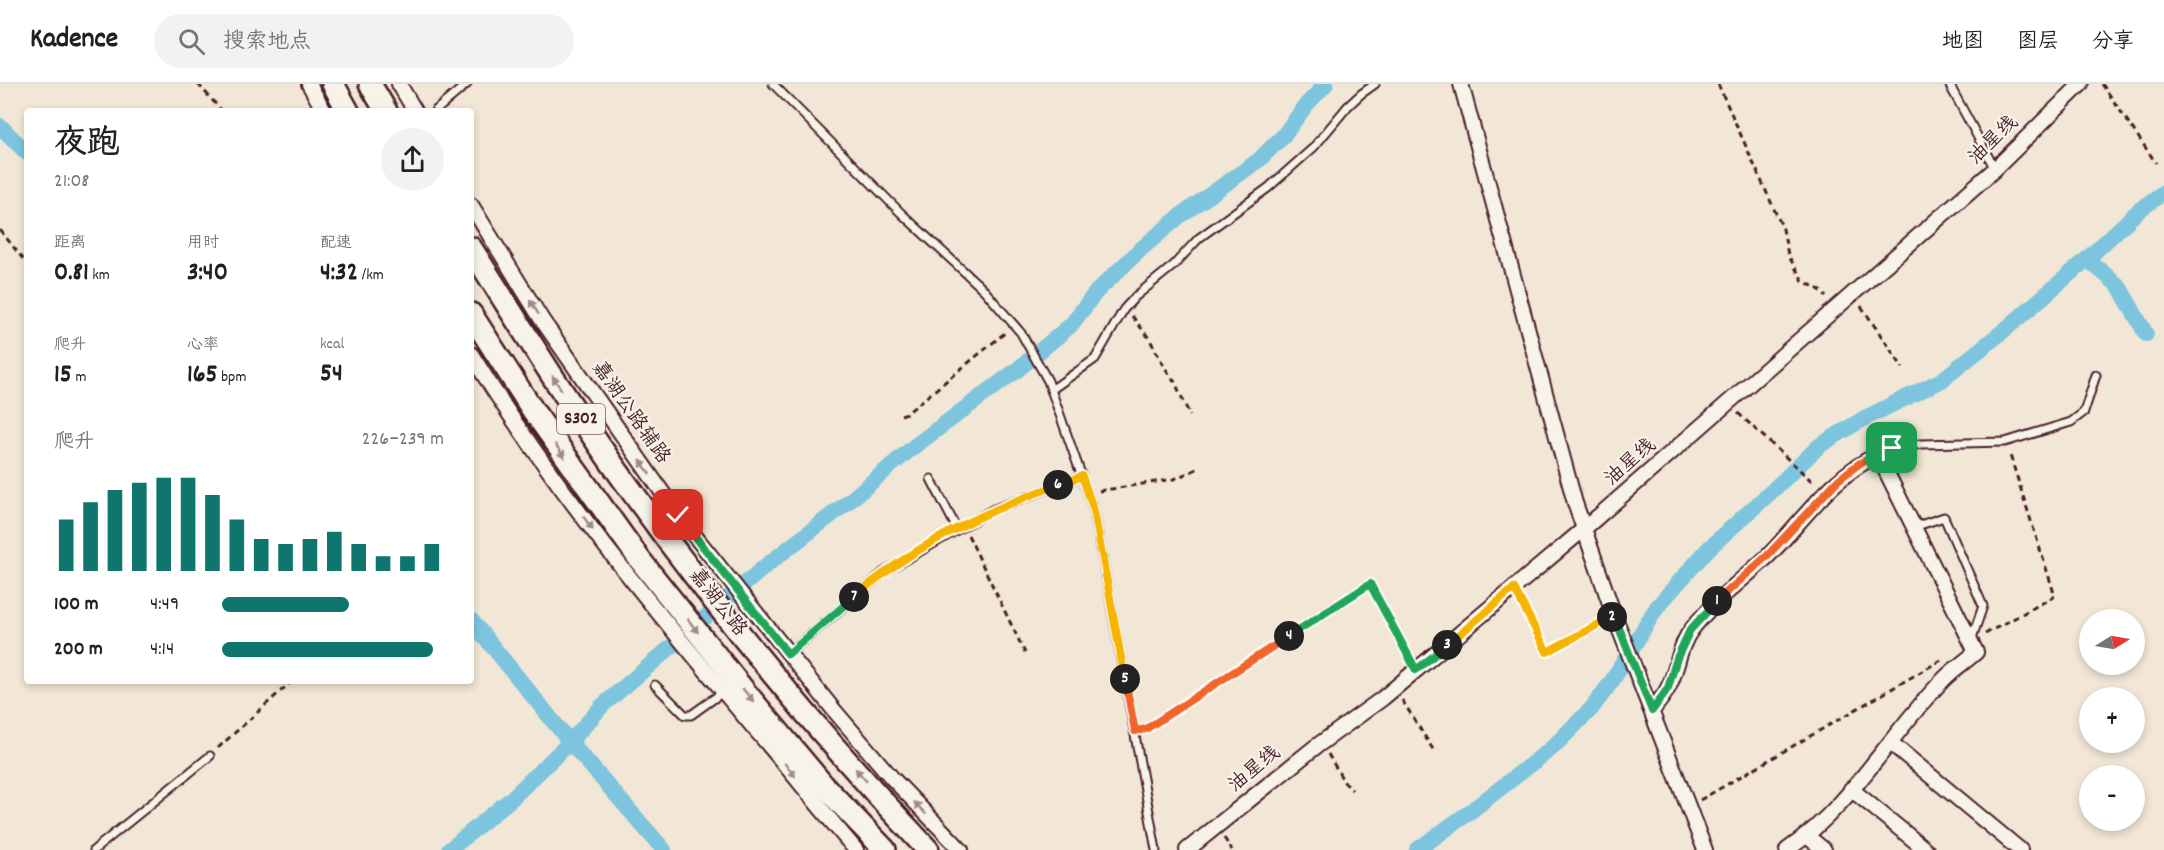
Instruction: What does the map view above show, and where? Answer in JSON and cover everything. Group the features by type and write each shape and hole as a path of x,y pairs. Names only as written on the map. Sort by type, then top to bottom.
{"main road":[{"path":"333,84 346,108"},
{"path":"370,84 384,108"},
{"name":"嘉湖公路","path":"474,253 578,415 702,584 823,732 928,850"},
{"name":"嘉湖公路","path":"474,319 570,465 640,560 668,609 704,656 885,850"}],"street":[{"path":"309,84 322,108"},
{"path":"399,84 413,108"},
{"path":"1461,84 1575,503 1616,619 1705,850"},
{"name":"油星线","path":"1187,850 1320,743 1394,688 1585,528 1995,169 2082,84"},
{"name":"嘉湖公路辅路","path":"474,210 542,320 586,385 717,565 892,778 961,850"},
{"path":"474,359 544,464 668,609"},
{"path":"1652,711 1668,688 1677,658 1690,630 1718,600 1768,555 1838,480 1860,463 1878,454 1976,652 1946,677 1851,789 1807,836 1787,850"},
{"path":"704,656 723,692 856,850"},
{"path":"1891,743 2020,850"},
{"path":"1851,789 1926,850"},
{"path":"1807,836 1824,850"}],"lane":[{"path":"439,108 467,84"},
{"path":"773,84 901,213 984,290 1021,333 1048,381 1094,511 1156,850"},
{"path":"1051,390 1095,359 1124,309 1174,265 1199,238 1283,175 1313,148 1361,93 1375,84"},
{"path":"1949,84 1995,169"},
{"path":"1878,454 1892,448 1921,444 2005,442 2071,422 2084,412 2096,375"},
{"path":"788,654 884,572 992,510 1082,476"},
{"path":"931,479 960,527"},
{"path":"1914,527 1944,517 1983,606 1971,642"},
{"path":"655,685 685,715 691,715 723,692"},
{"path":"94,850 210,756"}],"path":[{"path":"198,84 219,108"},
{"path":"1718,84 1783,229 1788,255 1803,281 1820,290 1835,310"},
{"path":"2102,84 2156,163"},
{"path":"0,230 24,260"},
{"path":"1854,294 1903,368"},
{"path":"1124,309 1139,322 1149,338 1175,382 1190,416"},
{"path":"901,415 907,413 1014,325"},
{"path":"1728,404 1809,478"},
{"path":"1689,806 1971,642 2055,596 2005,442"},
{"path":"1088,493 1174,478 1199,468"},
{"path":"960,527 1025,653"},
{"path":"1135,731 1146,729 1370,584 1416,670"},
{"path":"1514,588 1547,652 1616,619"},
{"path":"210,756 289,684"},
{"path":"1394,688 1434,751"},
{"path":"1320,743 1344,782 1352,790"}],"waterway":[{"path":"449,850 511,799 570,742 603,705 768,564 847,503 912,448 1017,370 1071,325 1096,292 1141,249 1180,216 1259,160 1283,136 1307,104 1326,84"},
{"path":"0,126 24,150"},
{"path":"1417,850 1552,748 1592,708 1612,681 1657,607 1709,548 1819,446 1863,419 1942,380 2007,328 2087,259 2138,211 2164,192"},
{"path":"2087,259 2119,286 2146,334"},
{"path":"474,624 570,742 664,850"}],"route":[{"path":"678,515 788,654 884,572 935,541 992,510 1082,476 1094,511 1135,731 1146,729 1370,584 1416,670 1514,588 1547,652 1614,615 1652,711 1668,688 1677,658 1690,630 1718,600 1768,555 1838,480 1860,463 1892,448"}]}
